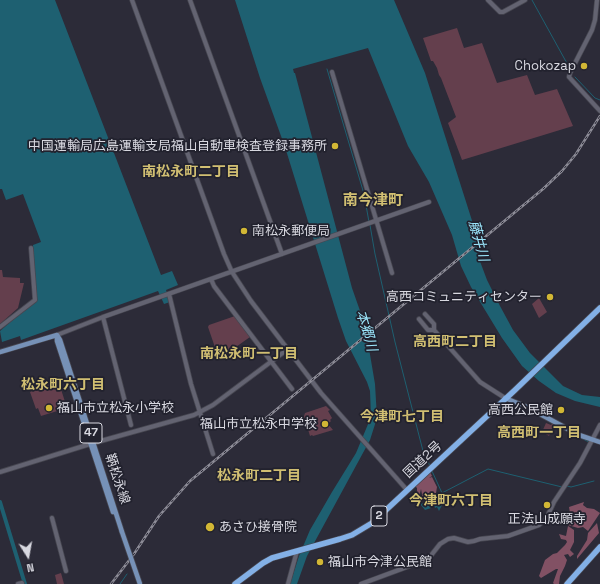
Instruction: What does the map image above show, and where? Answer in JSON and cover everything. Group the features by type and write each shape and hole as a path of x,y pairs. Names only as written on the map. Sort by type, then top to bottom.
{"highway":[{"name":"国道2号","path":"235,584 262,563 280,555 317,546 346,537 362,530 407,490 600,308"},
{"path":"571,584 600,550"},
{"path":"567,584 600,550"}],"main road":[{"path":"0,350 57,335"},
{"name":"鞆松永線","path":"57,335 57,341 139,584"},
{"path":"505,398 580,435 600,442"}],"street":[{"path":"132,0 224,254 232,272 243,290 329,403 407,490"},
{"path":"190,0 282,254"},
{"path":"488,0 500,12 503,12 526,0"},
{"path":"597,0 597,9 593,25 569,77 600,111"},
{"path":"332,72 372,222 392,273"},
{"path":"57,335 161,296 429,202"},
{"path":"0,327 35,300 31,248"},
{"path":"211,279 214,286 292,389"},
{"path":"169,294 191,384 213,454"},
{"path":"425,314 434,324 434,330 480,382 505,398"},
{"path":"103,317 131,425"},
{"path":"419,319 428,330 434,330"},
{"path":"0,472 194,415 213,405 288,349"},
{"path":"361,584 429,558 440,544 448,539 454,538 468,542 508,536 539,525 547,517 554,502 580,463 600,425"},
{"path":"52,518 66,571"},
{"path":"288,584 298,550"}],"shaded area":[{"path":"457,28 464,48 482,43 497,83 527,75 535,95 557,89 573,126 462,160 448,123 456,117 437,68 433,61 431,61 423,38"},
{"path":"0,270 2,270 3,277 20,278 20,283 24,283 18,308 0,324"},
{"path":"539,298 547,312 539,318 532,304"},
{"path":"235,316 250,337 219,359 208,327 209,325"},
{"path":"54,382 59,383 67,408 41,416 38,408 36,409 30,392 36,390 36,388"},
{"path":"326,406 330,410 328,411 332,418 328,424 333,430 310,436 304,416 305,413"},
{"path":"546,423 551,425 553,423 555,425 549,436 542,432"},
{"path":"430,472 432,476 429,478 432,477 437,487 436,493 433,498 426,500 423,499 421,489 419,497 416,497 415,494 417,488 415,486"},
{"path":"584,502 583,505 587,508 594,509 600,513 588,531 583,527 578,528 568,525 570,513 569,507"},
{"path":"597,523 599,533 577,559 577,556 587,540 588,533"},
{"path":"568,526 574,530 574,542 570,550 574,554 570,557 568,554 564,555 567,560 560,576 559,584 554,584 553,583 558,569 541,578 539,576 545,560 557,553 567,542 566,540 561,539 559,534 566,536"},
{"path":"61,573 64,584 57,584 55,575"}],"water":[{"path":"0,0 55,0 161,275 172,271 178,285 166,290 170,302 164,304 158,291 21,340 20,336 2,342 0,331 36,300 33,245 41,242 23,194 6,200 2,189 0,189"},
{"name":"本郷川","path":"235,0 394,0 425,73 475,230 478,256 487,280 500,306 513,330 530,353 563,386 582,395 600,397 600,407 575,401 556,393 522,366 502,338 471,287 461,266 452,235 429,182 408,146 368,48 293,69 352,288 365,325 375,384 377,418 370,440 307,556 297,584 290,584 299,556 310,530 356,453 371,417 370,391 346,341 338,318 285,147 260,78"},
{"path":"441,501 442,505 439,511 434,505 430,505"},
{"path":"426,502 431,508 425,510 420,504"}],"waterway":[{"path":"532,0 569,67"},
{"path":"327,69 364,194 369,222"},
{"path":"575,77 595,98 600,100"},
{"path":"370,225 395,342 423,451 430,466"},
{"path":"579,437 589,442"},
{"path":"432,471 442,493 488,469 562,487"},
{"path":"567,486 571,487 594,481"},
{"path":"0,502 25,584"},
{"path":"120,584 127,574"}],"railway":[{"path":"111,584 134,554 159,516 190,481 543,189 562,171 576,154 600,116"}],"place":[{"name":"Chokozap","path":"584,66"},
{"name":"中国運輸局広島運輸支局福山自動車検査登録事務所","path":"335,146"},
{"name":"南松永郵便局","path":"244,231"},
{"name":"高西コミュニティセンター","path":"550,297"},
{"name":"福山市立松永小学校","path":"49,408"},
{"name":"高西公民館","path":"561,410"},
{"name":"福山市立松永中学校","path":"325,424"},
{"name":"正法山成願寺","path":"547,505"},
{"name":"あさひ接骨院","path":"210,527"},
{"name":"福山市今津公民館","path":"320,562"}],"district":[{"name":"南松永町二丁目","path":"191,172"},
{"name":"南今津町","path":"373,201"},
{"name":"高西町二丁目","path":"455,342"},
{"name":"南松永町一丁目","path":"249,354"},
{"name":"松永町六丁目","path":"63,385"},
{"name":"今津町七丁目","path":"402,417"},
{"name":"高西町一丁目","path":"539,433"},
{"name":"松永町二丁目","path":"259,476"},
{"name":"今津町六丁目","path":"451,501"}],"water label":[{"name":"藤井川","path":"478,241"}]}
